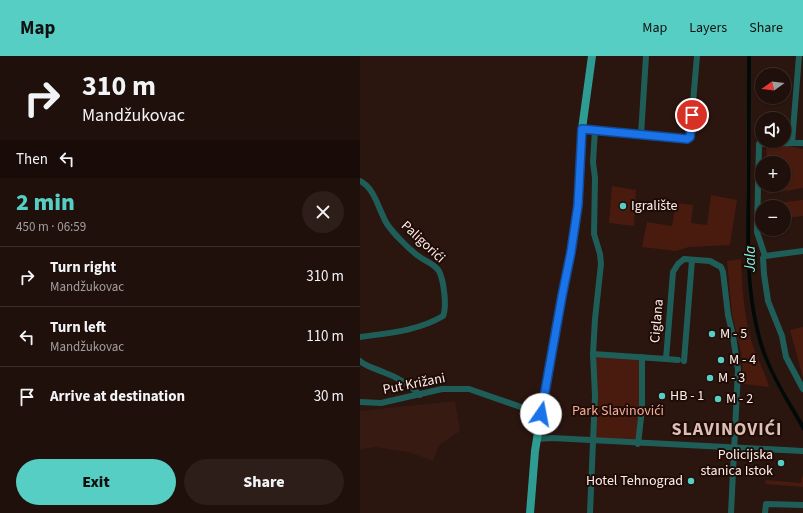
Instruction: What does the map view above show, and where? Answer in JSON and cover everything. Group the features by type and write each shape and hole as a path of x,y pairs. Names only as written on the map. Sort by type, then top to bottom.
{"main road":[{"path":"530,513 537,439 578,205 582,129 587,82 592,56"}],"street":[{"path":"641,135 646,56"},
{"path":"582,129 687,139 690,137 697,56"},
{"path":"792,143 800,93 799,56"},
{"path":"590,513 595,395 593,354 601,264 600,254 594,234 595,178 593,162 596,130"},
{"path":"803,143 759,144 757,232 765,256 763,258 764,274 768,301 782,336 786,357 803,389"},
{"name":"Paligorići","path":"360,181 364,183 372,194 387,224 394,233 417,256 433,265 439,271 443,283 445,311 443,316 423,325 406,330 360,337"},
{"path":"765,256 803,251"},
{"name":"Ciglana","path":"638,444 642,409 642,357 666,358 673,272 678,264 684,259 710,261 721,267 723,272 728,315 738,370 734,448"},
{"path":"666,358 681,361 692,260"},
{"path":"593,354 642,357"},
{"path":"360,361 366,366 396,377 411,386 420,395"},
{"name":"Put Križani","path":"360,402 381,403 442,389 469,389 541,414"},
{"path":"537,439 592,440 638,444 803,452"},
{"path":"731,513 734,448"},
{"path":"765,513 766,504 803,505"}],"shaded area":[{"path":"455,401 460,431 439,445 433,461 412,453 376,447 360,449 360,411"}],"green space":[{"path":"791,146 803,149 803,188 791,190 791,156 767,156 766,148 791,148"},
{"name":"Igralište","path":"612,186 636,190 634,226 609,223"},
{"path":"767,192 779,192 767,194"},
{"path":"711,195 737,200 730,245 689,247 676,251 642,247 647,222 672,226 676,203 693,205 691,223 707,225"},
{"path":"803,200 803,216 791,217 791,201"},
{"path":"741,259 744,300 751,340 769,387 744,384 741,352 732,315 727,261"},
{"path":"803,327 803,378 790,330"},
{"name":"Park Slavinovići","path":"593,354 642,357 638,444 592,440"},
{"path":"803,474 803,487 765,484 766,480 801,483"}],"water":[{"name":"Jala","path":"747,56 751,56 750,254 754,304 766,353 778,380 803,423 803,431 779,389 763,355 754,324 748,285 746,246"}],"place":[{"name":"Igralište","path":"623,206"},
{"name":"M - 5","path":"712,334"},
{"name":"M - 4","path":"721,360"},
{"name":"M - 3","path":"710,378"},
{"name":"HB - 1","path":"662,396"},
{"name":"M - 2","path":"718,399"},
{"name":"Policijska stanica Istok","path":"781,463"},
{"name":"Hotel Tehnograd","path":"691,481"}],"district":[{"name":"SLAVINOVIĆI","path":"727,429"}],"route":[{"path":"541,414 571,252 578,205 582,129 687,139 690,137 692,115"}]}
